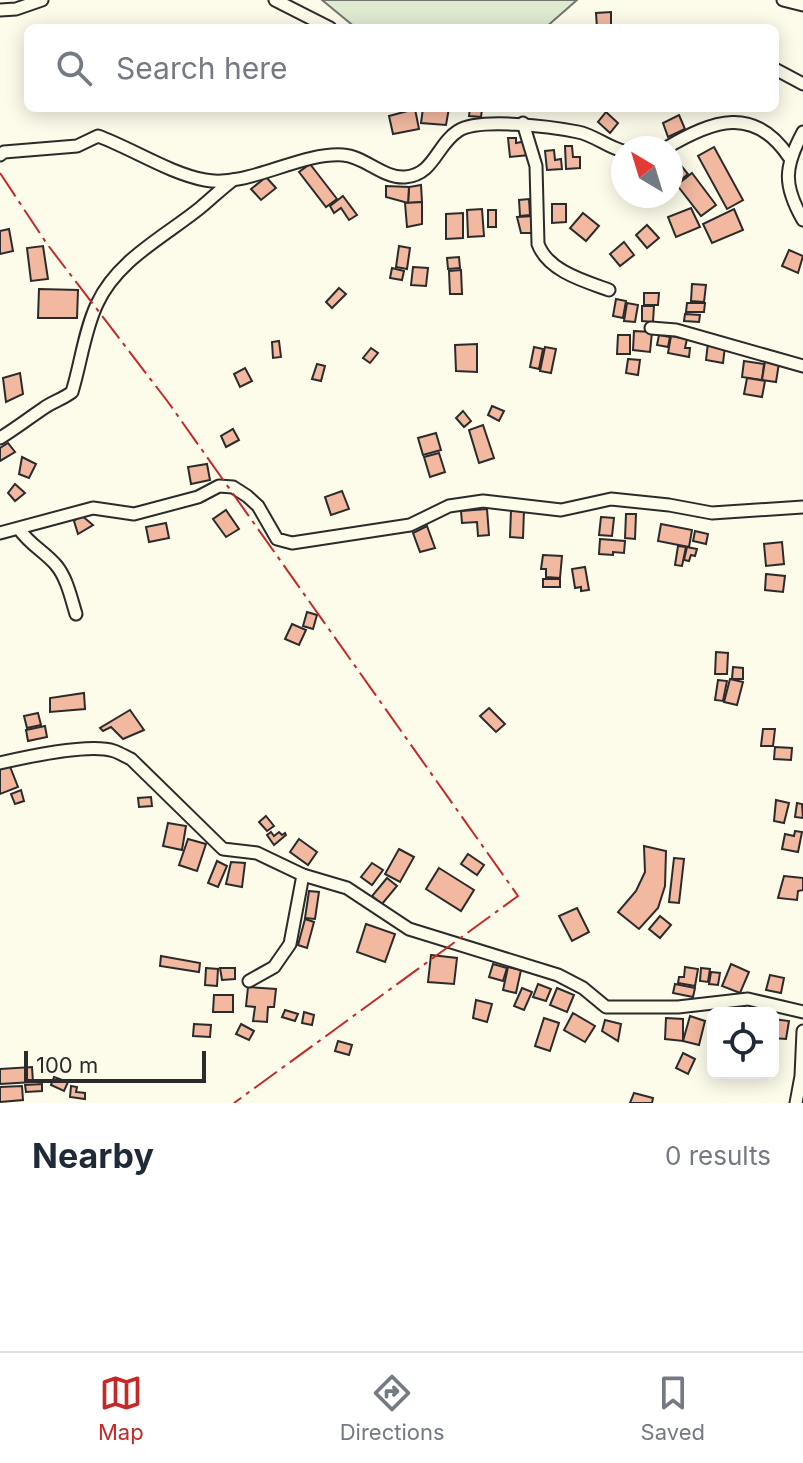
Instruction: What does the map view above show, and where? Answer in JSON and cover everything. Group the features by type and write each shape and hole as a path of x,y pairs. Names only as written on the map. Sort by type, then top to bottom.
{"street":[{"path":"0,10 16,9 42,0"},
{"path":"275,0 322,24"},
{"path":"783,0 803,5"},
{"path":"779,71 803,84"},
{"path":"523,123 536,166 538,244 541,253 548,261 581,279 609,290"},
{"path":"0,155 4,152 77,146 98,136 206,181 235,178 316,157 345,154 402,178 421,174 461,128 523,123 579,132 611,148"},
{"path":"683,138 709,128 755,123 769,133 789,157"},
{"path":"803,132 789,157 789,193 803,220"},
{"path":"0,438 44,407 57,403 72,392 98,301 114,278 141,252 235,178"},
{"path":"651,328 676,330 803,366"},
{"path":"0,533 93,508 134,514 198,497 219,486 233,487 247,496 258,506 277,539 292,543 410,525 449,506 483,501 561,510 611,499 712,513 803,507"},
{"path":"19,529 28,543 55,563 76,614"},
{"path":"0,763 44,755 113,750 131,759 223,849 257,853 303,875 347,888 409,929 558,975 583,988 606,1007 678,1007 748,999 803,1012"},
{"path":"249,981 274,967 290,944 303,875"},
{"path":"796,1103 803,1031"}],"green space":[{"path":"322,0 577,0 550,24 351,24"}],"building":[{"path":"611,12 611,24 597,24 596,13"},
{"path":"416,112 419,129 393,134 389,116"},
{"path":"422,112 448,112 446,125 421,123"},
{"path":"470,112 482,112 481,117 469,116"},
{"path":"606,112 618,123 610,133 598,122"},
{"path":"679,115 685,129 668,136 663,123"},
{"path":"508,138 516,138 516,143 527,141 529,155 510,157"},
{"path":"565,146 572,146 573,157 580,157 580,168 566,169"},
{"path":"714,147 743,200 727,209 698,156"},
{"path":"554,150 555,160 561,159 562,169 547,170 545,151"},
{"path":"310,164 337,199 326,207 299,172"},
{"path":"692,173 716,205 701,216 683,193 683,180"},
{"path":"266,177 276,188 261,200 251,189"},
{"path":"421,185 422,202 408,203 409,187"},
{"path":"386,186 409,187 408,203 386,197"},
{"path":"343,196 357,215 349,220 341,208 334,213 330,206"},
{"path":"529,199 530,215 520,216 519,200"},
{"path":"422,202 422,224 407,227 405,203"},
{"path":"552,204 566,204 566,222 552,223"},
{"path":"691,208 700,227 676,237 668,217"},
{"path":"482,209 484,236 468,237 467,210"},
{"path":"734,209 743,230 712,243 703,224"},
{"path":"488,210 496,210 496,227 488,227"},
{"path":"463,213 463,238 446,239 446,214"},
{"path":"583,213 599,226 586,241 570,228"},
{"path":"534,216 534,233 521,233 517,217"},
{"path":"647,225 659,238 647,248 636,235"},
{"path":"9,229 13,251 0,254 0,231"},
{"path":"624,242 634,255 620,266 610,254"},
{"path":"43,246 48,279 31,281 27,248"},
{"path":"399,246 410,248 407,269 396,267"},
{"path":"789,250 803,256 798,273 782,266"},
{"path":"459,257 460,268 448,269 447,258"},
{"path":"413,267 428,268 426,286 411,285"},
{"path":"392,268 404,271 402,280 390,278"},
{"path":"461,270 462,294 450,294 449,271"},
{"path":"692,284 706,285 704,302 691,301"},
{"path":"339,288 346,294 332,308 326,302"},
{"path":"39,289 78,290 77,318 38,318"},
{"path":"644,293 659,293 658,305 644,305"},
{"path":"616,299 626,301 623,318 613,316"},
{"path":"627,303 638,305 635,322 624,321"},
{"path":"687,303 705,303 704,312 686,312"},
{"path":"642,306 654,306 653,322 642,321"},
{"path":"685,314 700,315 699,322 684,321"},
{"path":"634,331 652,332 650,352 633,350"},
{"path":"618,335 630,335 630,354 617,354"},
{"path":"659,335 670,337 668,347 657,345"},
{"path":"671,336 687,339 685,348 690,348 689,357 668,353"},
{"path":"279,341 281,357 273,358 272,342"},
{"path":"708,343 725,346 723,363 706,360"},
{"path":"477,344 477,372 456,371 455,345"},
{"path":"534,347 543,349 539,369 530,367"},
{"path":"545,347 556,349 551,373 540,371"},
{"path":"371,348 378,353 370,363 363,358"},
{"path":"628,359 640,360 638,375 626,373"},
{"path":"744,361 764,364 762,380 742,377"},
{"path":"765,361 779,363 776,382 762,380"},
{"path":"317,364 325,366 321,381 312,379"},
{"path":"245,368 252,381 240,387 234,374"},
{"path":"20,373 23,394 6,402 3,378"},
{"path":"747,378 765,381 762,397 744,394"},
{"path":"492,406 504,411 499,421 488,415"},
{"path":"463,411 471,421 464,427 456,418"},
{"path":"483,425 494,458 479,463 469,430"},
{"path":"233,429 239,440 226,447 221,436"},
{"path":"436,433 441,450 423,455 418,438"},
{"path":"8,443 15,452 0,461 0,448"},
{"path":"439,453 445,472 430,477 424,457"},
{"path":"22,457 36,464 29,478 19,474"},
{"path":"207,464 210,480 191,484 188,467"},
{"path":"15,484 25,493 15,501 8,493"},
{"path":"342,491 349,509 331,515 325,497"},
{"path":"487,509 489,535 478,536 477,522 462,523 461,511"},
{"path":"226,510 239,529 226,537 213,519"},
{"path":"511,510 524,510 523,538 510,537"},
{"path":"626,514 636,514 635,539 625,538"},
{"path":"81,515 93,525 78,534 74,521"},
{"path":"601,517 614,518 612,536 599,535"},
{"path":"166,523 169,538 149,542 146,527"},
{"path":"661,524 692,530 689,547 658,541"},
{"path":"427,526 435,548 420,552 413,533"},
{"path":"695,531 708,534 706,544 693,541"},
{"path":"600,539 625,541 624,553 599,554"},
{"path":"782,542 784,564 766,566 764,544"},
{"path":"678,546 686,547 682,566 675,565"},
{"path":"687,547 697,549 689,561 684,560"},
{"path":"543,555 562,556 560,578 546,577 546,569 541,569"},
{"path":"585,567 589,590 581,591 581,587 575,588 572,569"},
{"path":"766,574 785,576 783,592 765,590"},
{"path":"543,579 560,579 560,587 543,587"},
{"path":"307,612 317,615 313,629 303,626"},
{"path":"292,624 306,630 299,645 285,639"},
{"path":"716,652 728,653 727,674 715,674"},
{"path":"733,667 743,668 743,679 732,679"},
{"path":"730,679 743,682 737,705 724,702"},
{"path":"718,680 727,681 723,701 715,700"},
{"path":"84,693 85,709 50,712 50,698"},
{"path":"489,708 505,724 496,732 480,716"},
{"path":"130,710 144,730 123,739 111,727 103,731 100,728"},
{"path":"38,713 41,725 27,728 24,716"},
{"path":"45,726 47,737 28,741 26,730"},
{"path":"763,729 775,729 773,746 761,746"},
{"path":"775,747 792,748 791,760 774,759"},
{"path":"9,764 18,787 0,794 0,767"},
{"path":"21,790 24,801 15,804 11,794"},
{"path":"151,797 152,806 139,807 138,798"},
{"path":"776,800 789,803 784,823 774,821"},
{"path":"797,803 802,804 803,818 795,817"},
{"path":"266,816 274,826 267,831 259,822"},
{"path":"168,823 186,826 182,850 163,846"},
{"path":"795,831 802,832 798,852 782,849 785,834 794,836"},
{"path":"271,832 274,836 279,832 286,835 274,845 267,835"},
{"path":"188,839 206,844 197,871 179,865"},
{"path":"299,839 317,852 308,865 290,852"},
{"path":"644,846 666,851 665,886 658,908 639,929 618,912 636,891 645,872"},
{"path":"399,849 414,857 400,882 385,874"},
{"path":"468,854 484,865 477,875 461,864"},
{"path":"674,858 684,859 679,903 669,902"},
{"path":"217,861 227,866 218,887 208,883"},
{"path":"231,862 245,863 242,887 226,884"},
{"path":"372,863 383,870 372,885 361,877"},
{"path":"439,868 474,890 461,911 426,889"},
{"path":"784,876 803,878 803,890 798,891 797,900 778,898"},
{"path":"387,878 397,886 382,904 372,896"},
{"path":"309,891 319,892 315,919 305,918"},
{"path":"577,908 589,932 572,941 559,916"},
{"path":"660,916 671,925 660,938 649,929"},
{"path":"305,919 314,922 307,948 298,945"},
{"path":"366,924 395,934 385,962 357,952"},
{"path":"431,955 457,958 454,984 428,982"},
{"path":"161,956 200,963 199,972 160,966"},
{"path":"493,964 507,968 503,981 489,977"},
{"path":"731,964 749,972 740,993 722,986"},
{"path":"508,967 521,970 516,993 503,990"},
{"path":"685,967 698,969 695,986 678,983 679,977 684,977"},
{"path":"206,968 218,969 217,986 205,985"},
{"path":"220,968 235,968 235,979 222,980"},
{"path":"701,968 710,969 708,982 700,981"},
{"path":"711,972 720,973 718,985 709,984"},
{"path":"770,975 784,978 781,993 766,990"},
{"path":"538,984 551,989 546,1001 533,997"},
{"path":"675,984 695,988 693,997 673,993"},
{"path":"248,987 276,989 274,1007 268,1007 267,1022 253,1021 255,1007 246,1006"},
{"path":"522,988 532,992 524,1010 514,1006"},
{"path":"557,988 574,995 567,1012 550,1005"},
{"path":"214,995 233,995 233,1012 213,1012"},
{"path":"476,1000 492,1004 487,1022 473,1018"},
{"path":"285,1010 298,1014 295,1021 282,1017"},
{"path":"304,1012 314,1015 312,1025 302,1023"},
{"path":"573,1013 595,1026 585,1042 564,1030"},
{"path":"690,1016 705,1021 699,1045 683,1041"},
{"path":"544,1018 559,1023 550,1051 535,1046"},
{"path":"666,1018 683,1019 683,1041 665,1039"},
{"path":"605,1020 621,1024 618,1041 602,1031"},
{"path":"779,1020 789,1021 786,1039 779,1038"},
{"path":"194,1024 211,1025 210,1037 193,1036"},
{"path":"241,1024 254,1031 249,1040 236,1034"},
{"path":"338,1041 352,1045 349,1055 335,1051"},
{"path":"683,1053 695,1059 688,1074 676,1068"},
{"path":"32,1067 33,1082 0,1084 0,1069"},
{"path":"54,1077 68,1082 64,1091 51,1085"},
{"path":"42,1084 42,1091 26,1092 25,1085"},
{"path":"22,1086 23,1100 0,1102 0,1087"},
{"path":"71,1086 77,1087 76,1092 85,1093 85,1099 70,1097"},
{"path":"634,1093 653,1098 652,1103 630,1103"}],"power":[{"path":"0,173 47,244 168,402 518,896 234,1103"}]}
